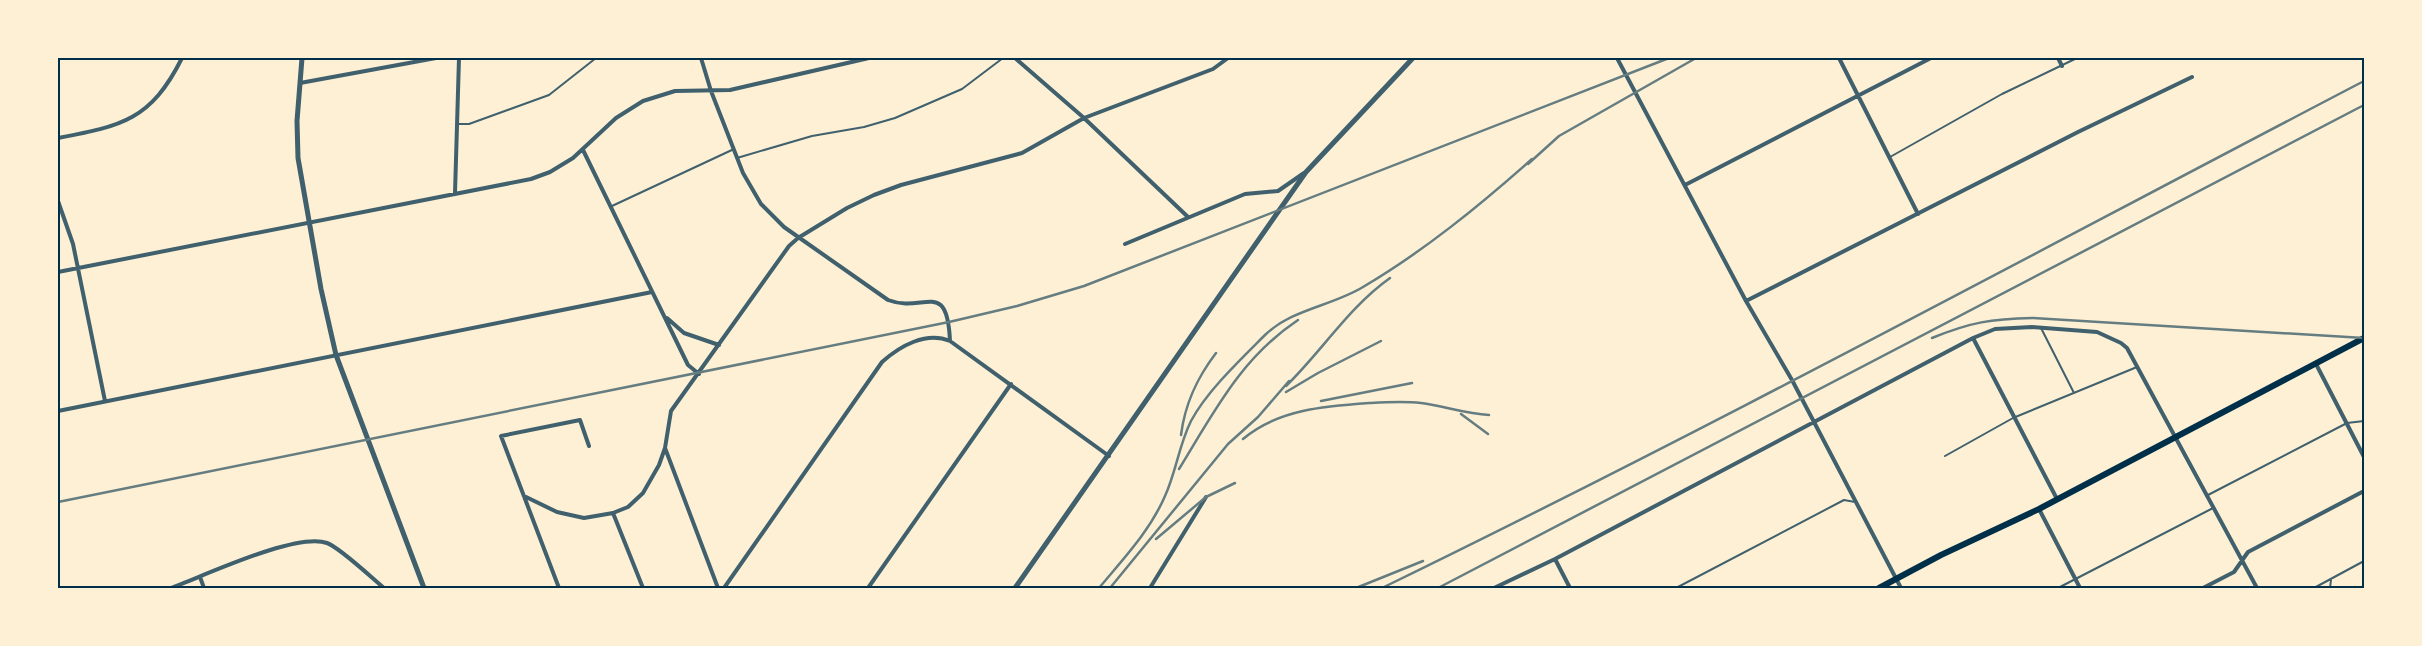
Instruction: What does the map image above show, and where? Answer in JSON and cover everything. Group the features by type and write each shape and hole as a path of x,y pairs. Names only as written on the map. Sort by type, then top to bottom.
{"main road":[{"path":"1879,588 2057,500 2364,338"}],"street":[{"path":"58,138 110,128 136,116 160,93 182,58"},
{"path":"302,58 298,158 321,289 336,355 424,588"},
{"path":"300,82 436,58"},
{"path":"455,193 459,58"},
{"path":"701,58 711,92 743,173 761,204 798,238 888,300 907,303 930,300 938,303 946,311 950,322 950,341"},
{"path":"58,272 541,176 562,166 583,150 622,113 642,101 675,91 711,92 730,90 869,58"},
{"path":"1015,58 1084,118 1188,217"},
{"path":"524,496 557,512 584,518 613,513 628,507 643,493 659,465 665,448 671,411 789,246 798,238 847,208 874,195 901,185 1012,157 1084,118 1213,69 1228,58"},
{"path":"1015,588 1306,172 1414,58"},
{"path":"1617,58 1746,302 1815,422 1901,588"},
{"path":"1839,58 1918,214"},
{"path":"1685,185 1931,58"},
{"path":"2058,58 2062,66"},
{"path":"1746,302 2078,132 2192,77"},
{"path":"583,150 688,365 698,374"},
{"path":"1125,244 1246,194 1278,190 1306,172"},
{"path":"58,201 69,227 105,401"},
{"path":"58,411 652,292"},
{"path":"664,315 684,333 719,345"},
{"path":"1494,588 1555,559 1973,338 1995,330 2041,328 2097,332 2121,343 2127,348 2257,588"},
{"path":"724,588 882,362 896,350 918,340 934,336 950,341 1108,456"},
{"path":"1973,338 2057,500"},
{"path":"2316,364 2364,457"},
{"path":"868,588 1010,384"},
{"path":"559,588 501,436 580,420 589,446"},
{"path":"665,448 718,588"},
{"path":"2203,588 2234,572 2248,552 2364,491"},
{"path":"1150,588 1206,497"},
{"path":"2038,509 2080,588"},
{"path":"613,513 643,588"},
{"path":"170,588 289,543 315,540 329,543 384,588"},
{"path":"1555,559 1570,588"},
{"path":"200,577 204,588"}],"lane":[{"path":"457,124 469,124 549,95 596,58"},
{"path":"737,158 812,136 895,118 962,89 1003,58"},
{"path":"1890,157 2002,94 2077,58"},
{"path":"610,207 734,149"},
{"path":"2041,328 2074,393"},
{"path":"1945,456 2013,418 2137,367"},
{"path":"2208,495 2348,423 2364,421"},
{"path":"1676,588 1844,500 1855,502"},
{"path":"2058,588 2213,508"},
{"path":"2314,588 2364,561"},
{"path":"2330,580 2330,588"}],"railway":[{"path":"58,502 949,322 1017,306 1084,286 1669,58"},
{"path":"1528,164 1559,136 1696,58"},
{"path":"1382,588 1752,402 2364,81"},
{"path":"1438,588 2364,105"},
{"path":"1099,588 1135,544 1159,509 1169,487 1183,439 1198,410 1225,376 1265,335 1287,319 1351,293 1386,273 1450,227 1532,159"},
{"path":"1286,386 1362,302 1390,278"},
{"path":"1932,338 1981,322 2033,318 2364,338"},
{"path":"1179,469 1230,387 1260,351 1298,320"},
{"path":"1286,392 1318,373 1381,341"},
{"path":"1181,435 1185,412 1193,391 1216,353"},
{"path":"1110,588 1228,444 1258,417 1289,381"},
{"path":"1321,401 1412,383"},
{"path":"1243,439 1257,429 1287,415 1337,406 1415,402 1489,415"},
{"path":"1461,414 1488,434"},
{"path":"1156,539 1206,497 1235,483"},
{"path":"1356,588 1423,561"}]}
